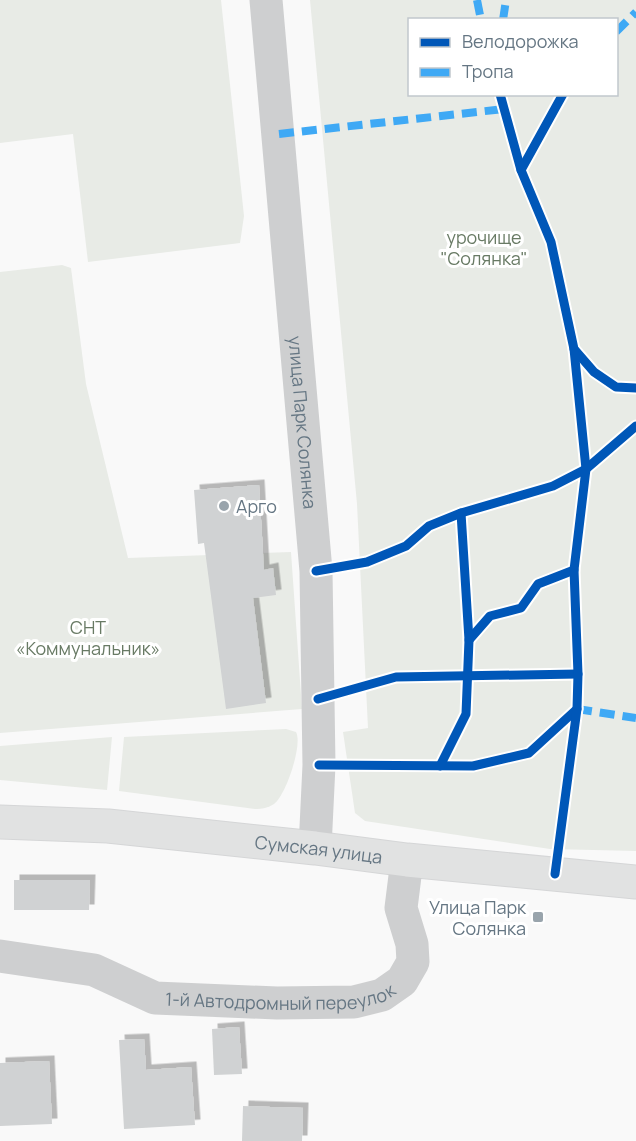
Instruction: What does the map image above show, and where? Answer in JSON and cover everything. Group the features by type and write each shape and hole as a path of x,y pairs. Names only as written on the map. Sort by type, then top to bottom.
{"main road":[{"name":"Сумская улица","path":"0,822 108,826 407,860 636,882"}],"street":[{"name":"улица Парк Солянка","path":"266,0 316,571 319,765 315,848"},
{"name":"1-й Автодромный переулок","path":"0,956 94,970 155,998 277,1003 354,1002 382,995 402,981 413,962 412,944 401,908 407,860"}],"green space":[{"path":"0,0 221,0 244,216 240,243 88,262 73,134 0,143"},
{"name":"урочище \"Солянка\"","path":"310,0 636,0 636,851 550,849 365,821 355,813 343,732 368,728 357,504"},
{"name":"СНТ «Коммунальник»","path":"62,265 71,268 86,384 128,558 291,552 302,709 0,733 0,272"},
{"path":"286,729 296,732 298,738 295,758 279,799 267,807 255,809 119,791 124,737"},
{"path":"112,737 107,790 0,780 0,746"}],"building":[{"path":"259,485 264,570 273,568 276,595 253,598 266,703 226,709 204,543 198,544 194,490"},
{"path":"14,880 90,880 89,910 14,910"},
{"path":"239,1027 242,1074 214,1075 212,1029"},
{"path":"144,1039 146,1070 191,1067 195,1125 124,1129 119,1040"},
{"path":"49,1061 52,1124 0,1126 0,1063"},
{"path":"243,1106 303,1108 302,1141 242,1141"}],"marked path":[{"path":"477,0 481,18"},
{"path":"503,18 506,0"},
{"path":"618,30 636,12"},
{"path":"279,134 504,109"},
{"path":"577,709 636,718"}],"cycle path":[{"path":"501,96 521,170 551,242 574,349 594,372 616,387 636,388"},
{"path":"521,170 562,96"},
{"path":"555,874 577,709 574,570 586,469 574,349"},
{"path":"316,571 367,562 406,546 429,526 461,513 553,486 586,469 636,426"},
{"path":"440,766 466,714 469,640 461,513"},
{"path":"469,640 490,616 521,608 538,584 574,570"},
{"path":"318,699 396,677 578,674"},
{"path":"319,765 473,766 529,753 577,709"}],"place":[{"name":"Арго","path":"224,506"},
{"name":"Улица Парк Солянка","path":"538,917"}]}
